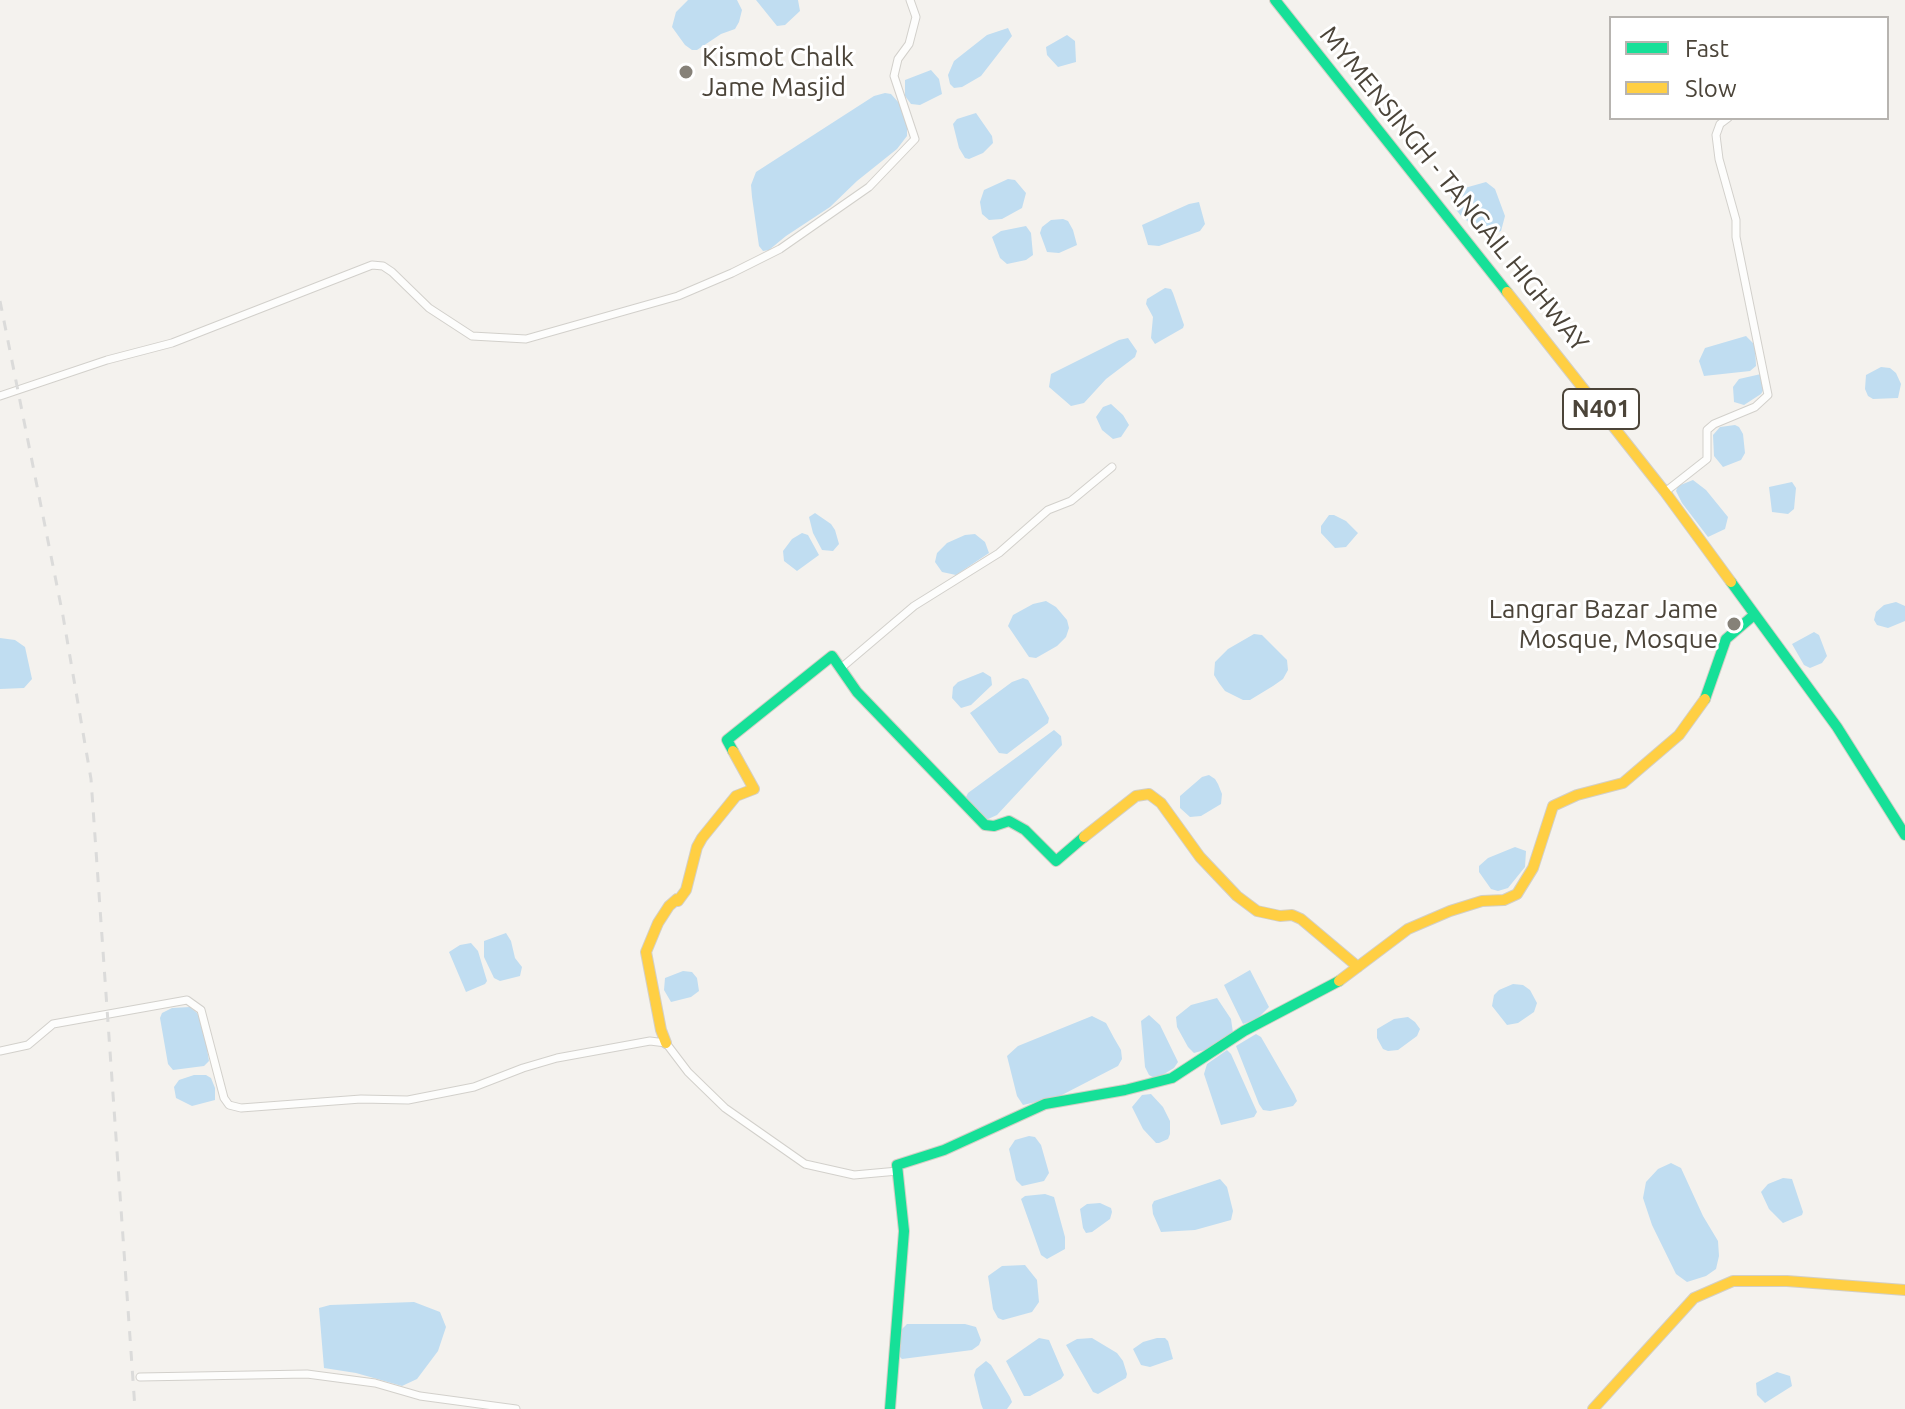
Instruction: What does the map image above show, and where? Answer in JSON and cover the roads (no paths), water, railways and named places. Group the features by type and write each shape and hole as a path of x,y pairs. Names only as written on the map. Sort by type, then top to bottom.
{"main road":[{"name":"MYMENSINGH - TANGAIL HIGHWAY","path":"1275,0 1665,492 1837,727 1905,835"},
{"path":"890,1409 904,1231 897,1165 944,1150 1045,1104 1172,1078 1244,1031 1330,988 1408,929 1450,911 1482,901 1504,900 1517,894 1533,868 1553,806 1577,795 1623,783 1654,759 1679,735 1703,703 1726,639 1754,615"},
{"path":"666,1043 646,952 658,923 669,906 678,901 686,890 702,838 736,796 754,789 727,740 832,656 857,692 985,825 994,826 1009,821 1025,830 1056,861 1136,796 1149,794 1161,803 1200,857 1237,896 1257,911 1301,919 1358,967"},
{"path":"1593,1409 1694,1298 1733,1281 1787,1281 1905,1290"}],"street":[{"path":"0,396 107,360 172,343 372,265 383,266 392,272 429,308 472,336 526,339 678,296 732,273 780,249 869,187 915,139 894,76 898,59 909,44 916,17 910,0"},
{"path":"1665,492 1707,459 1707,430 1761,404 1768,395 1736,237 1736,220 1719,159 1716,135 1720,124 1725,120"},
{"path":"841,668 914,606 999,553 1048,510 1071,501 1112,467"},
{"path":"0,1051 28,1045 53,1024 187,1000 201,1010 224,1098 229,1105 241,1108 335,1100 408,1100 474,1087 557,1058 650,1041 666,1043 688,1072 725,1108 805,1164 854,1175 898,1171"},
{"path":"140,1377 307,1374 375,1383 420,1396 516,1409"}],"water":[{"path":"688,0 737,0 742,10 739,22 735,29 692,50 672,27 676,12"},
{"path":"756,0 798,0 800,11 785,25 777,26"},
{"path":"1008,28 1012,36 981,76 954,88 948,75 954,61 987,35"},
{"path":"1067,35 1075,41 1076,62 1058,67 1047,55 1046,47"},
{"path":"931,70 939,79 942,94 920,105 911,104 905,96 905,80"},
{"path":"891,94 899,103 907,124 907,136 897,149 830,207 769,250 763,251 759,246 752,197 751,185 756,172 874,96"},
{"path":"976,113 992,136 993,143 983,153 969,159 959,148 953,124 957,119"},
{"path":"1008,179 1015,180 1026,193 1022,208 1002,219 989,220 982,214 980,202 984,190"},
{"path":"1486,182 1495,189 1505,216 1501,231 1486,236 1461,216 1451,203 1451,196 1454,191"},
{"path":"1199,202 1205,224 1200,231 1159,246 1148,245 1142,225"},
{"path":"1063,219 1073,230 1077,245 1059,253 1047,252 1040,233 1042,227 1051,220"},
{"path":"1026,226 1031,233 1033,255 1026,260 1007,264 1000,258 992,237 1001,231"},
{"path":"1165,288 1171,289 1184,325 1155,344 1151,338 1153,317 1146,304 1147,299"},
{"path":"1746,336 1755,345 1756,366 1750,371 1704,376 1699,361 1705,348"},
{"path":"1128,338 1137,351 1135,357 1106,379 1084,403 1071,406 1049,387 1051,374"},
{"path":"1881,367 1890,368 1896,373 1901,384 1898,398 1873,399 1868,396 1866,375"},
{"path":"1761,374 1764,389 1761,394 1744,405 1734,402 1733,387 1739,379"},
{"path":"1111,404 1129,425 1121,437 1113,439 1102,430 1096,417 1103,407"},
{"path":"1735,425 1743,434 1745,453 1741,460 1723,467 1714,456 1713,435 1720,427"},
{"path":"1693,480 1706,490 1728,517 1725,529 1708,537 1676,491 1678,486"},
{"path":"1792,482 1796,488 1794,509 1788,514 1772,512 1769,487"},
{"path":"815,513 835,530 839,544 833,551 822,550 813,533 809,517"},
{"path":"1329,515 1346,521 1358,533 1346,547 1335,548 1321,533 1321,526"},
{"path":"802,533 808,535 819,555 797,571 784,561 783,551 792,539"},
{"path":"975,534 985,542 989,553 956,575 942,572 935,562 937,553 947,543"},
{"path":"1046,601 1056,607 1067,620 1069,628 1066,637 1057,646 1036,658 1029,657 1008,626 1013,615"},
{"path":"1896,602 1905,606 1905,621 1888,628 1877,625 1874,620 1876,612 1884,605"},
{"path":"1814,632 1819,635 1827,656 1822,663 1810,668 1804,665 1792,644"},
{"path":"1254,634 1262,635 1287,660 1288,670 1283,679 1273,686 1250,700 1243,700 1225,691 1219,683 1214,675 1215,662 1228,649"},
{"path":"0,638 15,640 25,647 32,679 24,688 0,689"},
{"path":"983,672 991,677 992,685 971,705 961,708 952,698 953,687"},
{"path":"1023,678 1028,680 1049,718 1048,723 1007,754 999,753 970,713 1012,682"},
{"path":"1054,730 1061,736 1062,745 997,815 986,820 965,799 968,793"},
{"path":"1209,775 1218,784 1222,794 1221,804 1201,816 1190,817 1180,808 1180,796 1202,777"},
{"path":"1515,847 1526,851 1525,867 1508,888 1498,891 1491,889 1479,872 1479,866 1488,858"},
{"path":"506,933 515,958 522,967 520,976 500,981 494,978 484,957 484,941"},
{"path":"471,943 478,951 487,981 466,992 449,952"},
{"path":"1250,970 1269,1007 1257,1019 1243,1024 1224,985"},
{"path":"683,971 692,972 697,978 699,991 691,997 671,1002 664,990 665,978"},
{"path":"1513,984 1530,990 1537,1003 1534,1012 1518,1023 1507,1025 1492,1006 1494,995"},
{"path":"1217,998 1231,1019 1233,1033 1212,1048 1194,1053 1177,1027 1176,1017 1191,1005"},
{"path":"190,1007 203,1024 209,1061 204,1066 173,1070 168,1064 160,1018 162,1013 172,1008"},
{"path":"1149,1015 1160,1025 1178,1062 1156,1079 1149,1075 1145,1067 1141,1021"},
{"path":"1092,1016 1106,1023 1121,1050 1122,1059 1118,1066 1058,1097 1023,1105 1017,1096 1007,1056 1018,1046"},
{"path":"1408,1017 1420,1029 1417,1036 1398,1050 1383,1049 1377,1038 1377,1029 1394,1019"},
{"path":"1256,1034 1261,1037 1294,1094 1297,1101 1293,1106 1270,1111 1263,1110 1259,1104 1236,1046"},
{"path":"1227,1050 1257,1112 1254,1117 1221,1125 1204,1074 1207,1064"},
{"path":"194,1075 211,1078 215,1100 192,1106 176,1098 174,1087 179,1080"},
{"path":"1151,1094 1170,1121 1168,1139 1159,1143 1143,1129 1132,1107 1142,1095"},
{"path":"1035,1137 1041,1145 1049,1173 1044,1181 1022,1186 1016,1180 1009,1149 1015,1140"},
{"path":"1671,1163 1681,1168 1718,1241 1716,1269 1687,1282 1676,1274 1652,1225 1643,1198 1646,1182 1658,1169"},
{"path":"1783,1178 1792,1179 1803,1212 1783,1223 1769,1209 1761,1192 1768,1184"},
{"path":"1220,1179 1227,1187 1233,1211 1231,1220 1195,1230 1161,1232 1153,1214 1154,1201"},
{"path":"1045,1194 1054,1197 1065,1237 1065,1249 1047,1259 1041,1255 1021,1199"},
{"path":"1100,1203 1111,1208 1110,1219 1086,1233 1080,1209 1087,1204"},
{"path":"1025,1265 1037,1280 1039,1302 1032,1312 1003,1320 998,1318 993,1309 988,1276 1002,1266"},
{"path":"414,1302 440,1312 446,1327 438,1351 417,1379 402,1386 324,1368 319,1308"},
{"path":"907,1324 965,1324 976,1327 981,1340 972,1350 902,1359 899,1356 901,1330"},
{"path":"1039,1338 1049,1340 1064,1375 1030,1396 1024,1396 1006,1361"},
{"path":"1092,1338 1117,1353 1127,1374 1126,1378 1098,1394 1093,1392 1066,1345 1077,1339"},
{"path":"1157,1338 1168,1341 1173,1359 1150,1367 1141,1365 1133,1349"},
{"path":"986,1361 1010,1397 1012,1402 1007,1409 983,1409 974,1375"},
{"path":"1777,1372 1790,1376 1792,1386 1765,1403 1757,1395 1756,1383"}],"railway":[{"path":"0,301 63,616 91,779 135,1409"}],"place":[{"name":"Kismot Chalk Jame Masjid","path":"686,72"},
{"name":"Langrar Bazar Jame Mosque, Mosque","path":"1734,624"}]}
